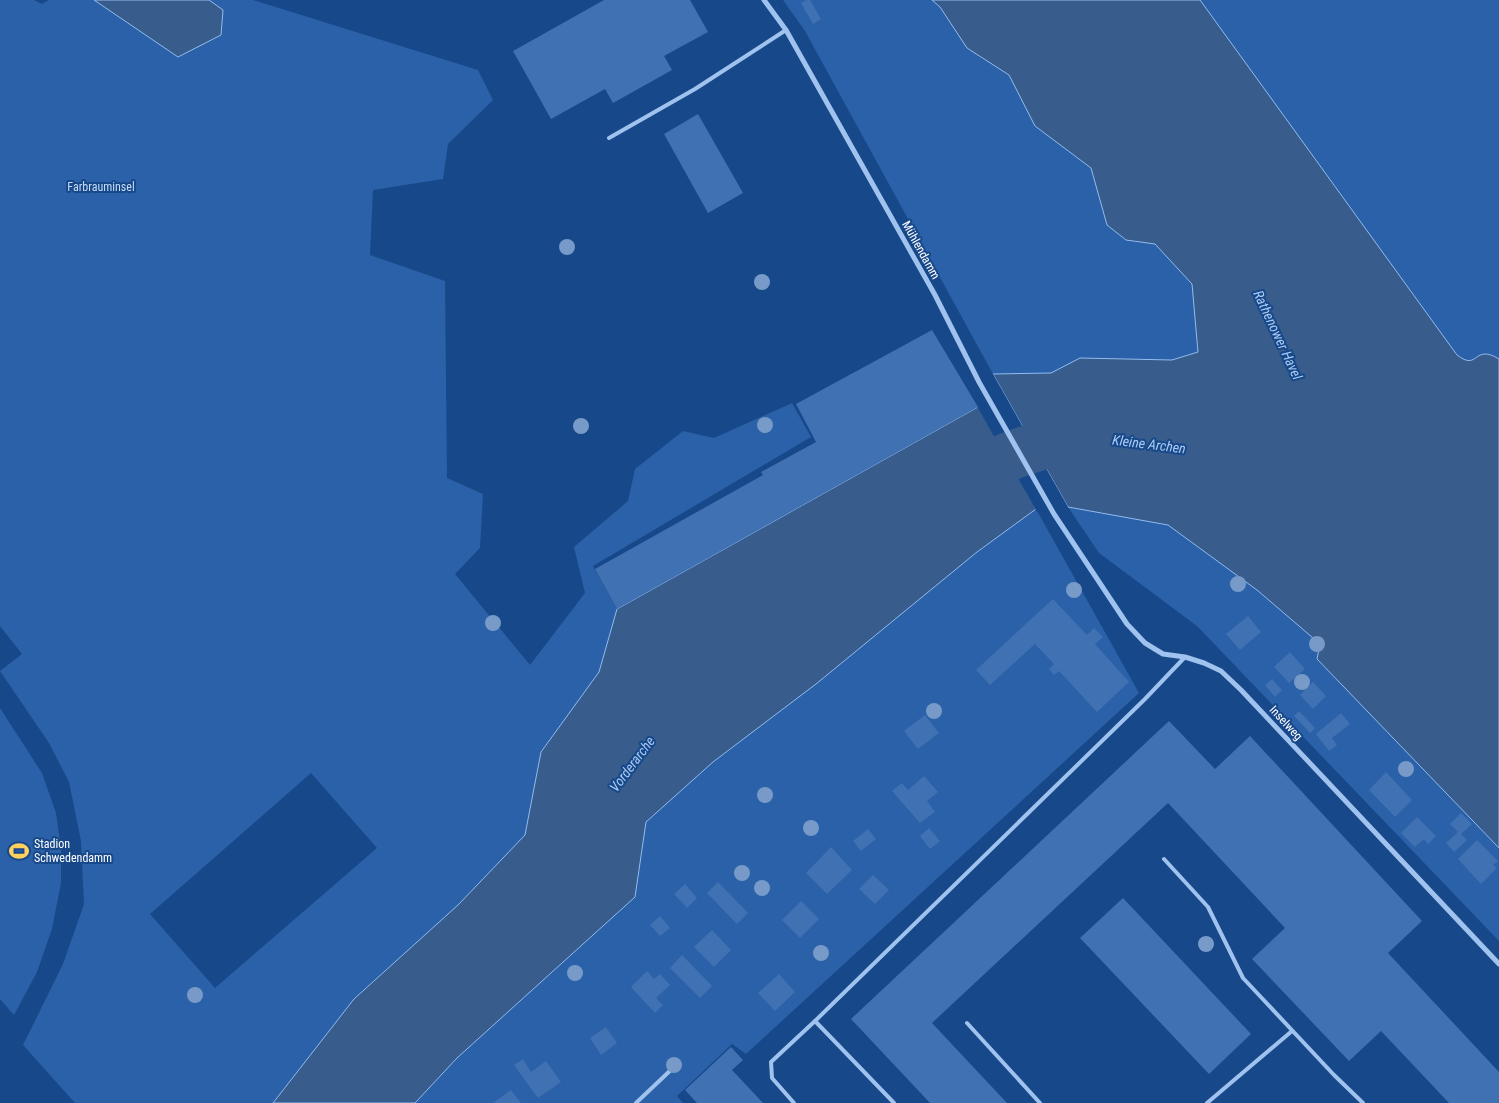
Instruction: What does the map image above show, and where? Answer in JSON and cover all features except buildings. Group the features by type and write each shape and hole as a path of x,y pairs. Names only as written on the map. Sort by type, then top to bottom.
{"street":[{"name":"Mühlendamm","path":"764,0 786,30 935,295 979,382 1054,514"},
{"name":"Inselweg","path":"1054,514 1127,624 1145,643 1164,654 1185,657 1221,671 1499,964"}],"lane":[{"path":"609,138 695,89 786,30"},
{"path":"794,1103 772,1078 771,1062 1145,699 1185,657"},
{"path":"1164,858 1208,907 1243,978 1334,1075 1364,1103"},
{"path":"815,1021 894,1103"},
{"path":"967,1023 1040,1103"},
{"path":"1207,1103 1292,1031"},
{"path":"636,1103 674,1067"}],"green space":[{"name":"Farbrauminsel","path":"0,0 34,0 42,4 49,0 94,0 178,57 223,10 209,0 253,0 478,70 493,100 448,144 443,179 373,190 370,255 445,281 447,478 483,494 480,548 455,574 530,665 585,593 574,547 628,501 635,469 683,431 714,438 792,403 811,437 593,566 617,609 599,672 541,752 525,835 458,905 354,999 273,1103 75,1103 23,1045 63,964 84,904 81,841 69,782 49,743 0,671 22,654 0,626","holes":["311,773 377,848 215,988 150,914"]},
{"path":"783,0 932,0 940,7 967,48 1009,75 1035,126 1091,168 1107,225 1126,240 1155,244 1192,284 1198,352 1172,360 1080,358 1051,373 993,374 805,31"},
{"path":"1200,0 1499,0 1499,359 1485,354 1472,361 1465,361 1457,355"},
{"path":"1068,507 1168,525 1257,590 1321,644 1317,659 1499,848 1499,941 1197,626 1099,553"},
{"path":"1036,509 1139,693 746,1054 732,1044 677,1096 683,1103 415,1103 457,1058 635,897 646,822 713,762 816,684 977,552"},
{"path":"0,708 42,773 56,813 61,848 61,883 52,929 37,972 14,1015 0,999"}],"water":[{"path":"94,0 209,0 223,10 221,35 178,57"},
{"name":"Rathenower Havel","path":"932,0 1200,0 1457,355 1469,361 1485,354 1499,359 1499,848 1317,659 1320,644 1257,590 1168,525 1068,507 993,374 1051,373 1080,358 1172,360 1198,352 1192,284 1155,244 1126,240 1107,225 1091,168 1035,126 1009,75 967,48 940,7"},
{"name":"Vorderarche","path":"978,407 1036,509 977,552 816,684 713,762 646,822 635,897 457,1058 415,1103 273,1103 354,999 458,905 525,835 541,752 599,672 617,609"}],"pier":[{"path":"993,374 1068,507 1066,508 990,375"},
{"path":"978,404 1038,508 1037,512 976,405"}],"waterway":[{"name":"Kleine Archen","path":"948,490 980,470 1021,452 1064,440 1101,438"}],"place":[{"name":"Stadion Schwedendamm","path":"19,851"}]}
